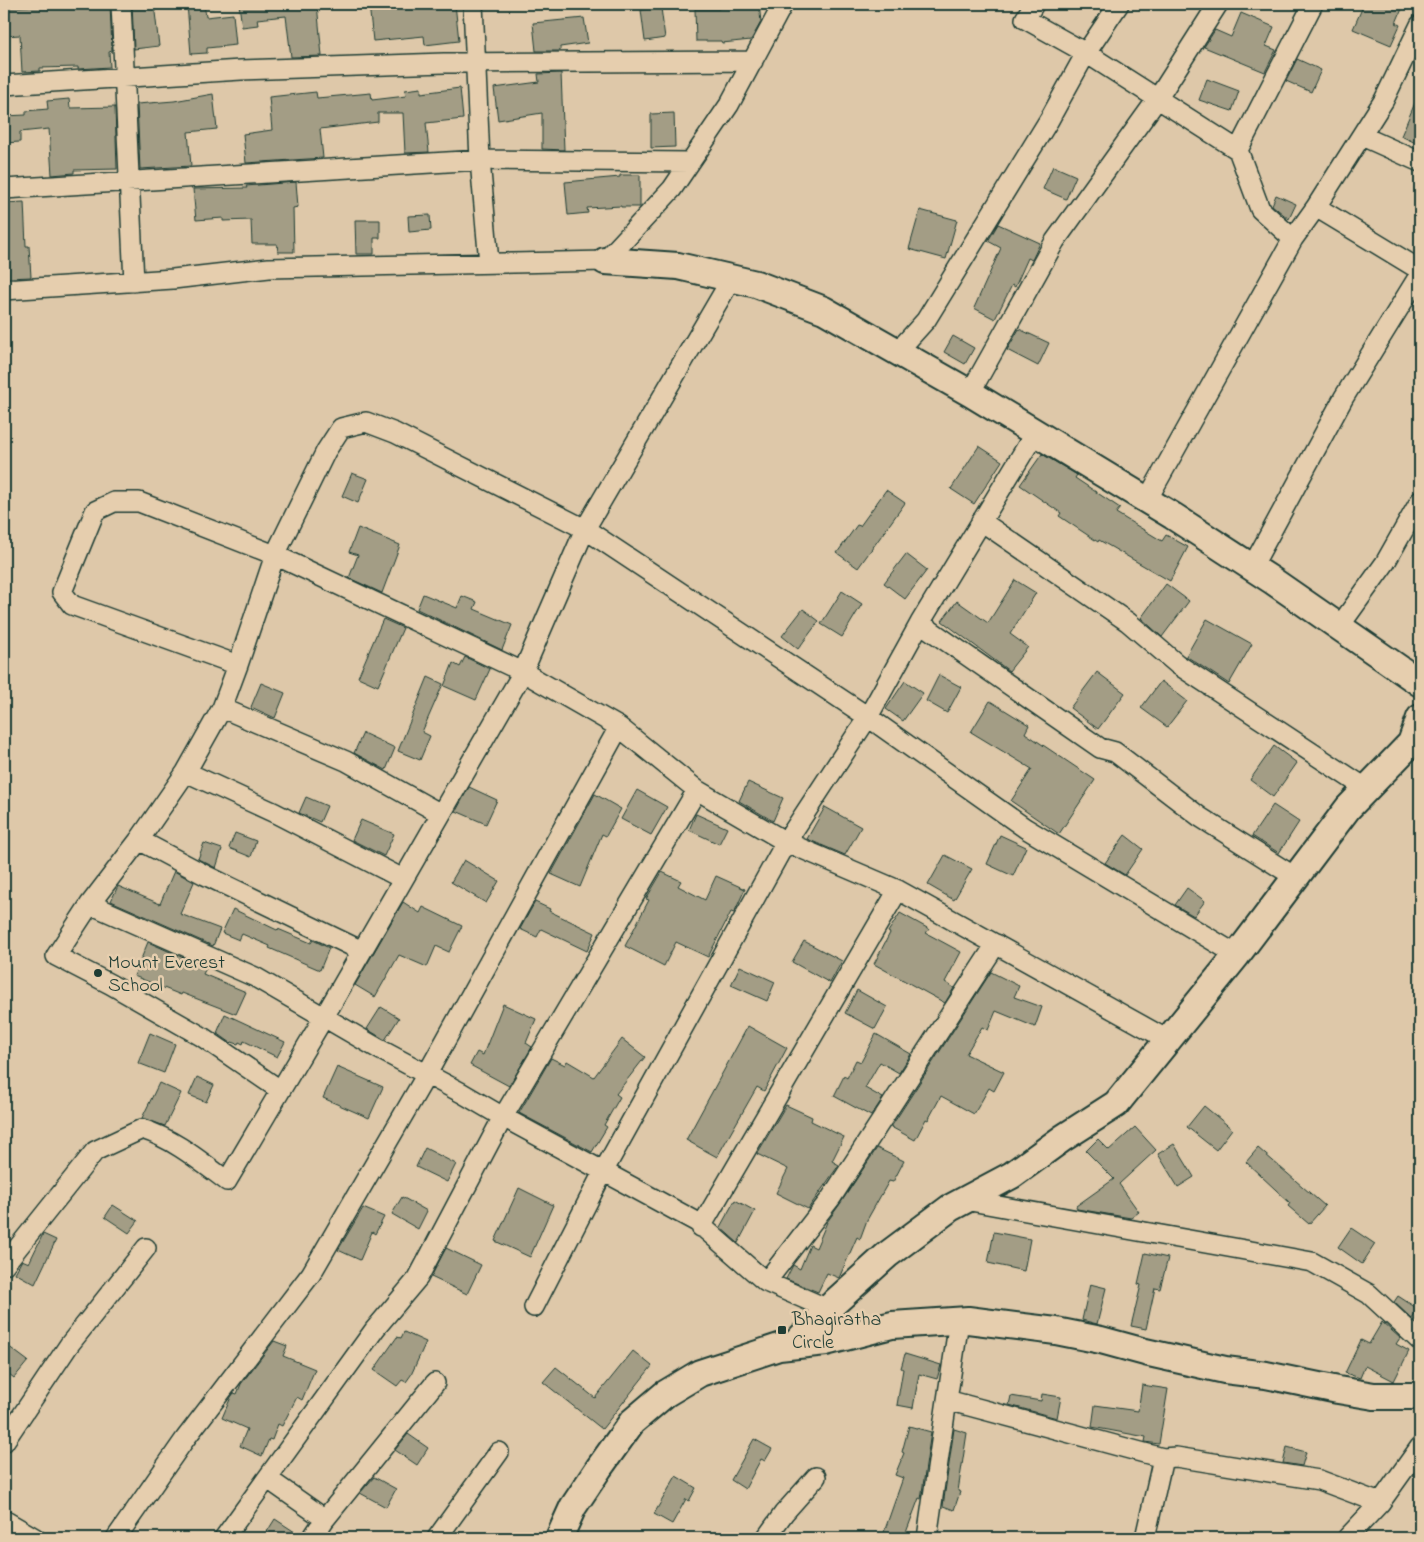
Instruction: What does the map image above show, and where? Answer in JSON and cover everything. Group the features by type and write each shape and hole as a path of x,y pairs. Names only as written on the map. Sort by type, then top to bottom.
{"street":[{"path":"121,4 134,282"},
{"path":"472,4 481,62"},
{"path":"483,4 481,62 484,160 495,263"},
{"path":"605,261 672,189 729,105 783,4"},
{"path":"1034,4 1025,19 1086,53 1238,150 1260,209 1293,240"},
{"path":"898,351 926,320 1049,120 1086,53 1119,4"},
{"path":"970,393 1054,242 1158,98 1218,4"},
{"path":"1238,150 1314,4"},
{"path":"1147,500 1293,240 1413,55 1420,25"},
{"path":"4,86 241,70 481,62 753,61"},
{"path":"1362,136 1420,162"},
{"path":"4,189 484,160 690,162"},
{"path":"1316,207 1420,270"},
{"path":"4,290 173,280 269,268 605,261 678,266 756,284 824,310 970,393 1147,500 1252,567 1420,683"},
{"path":"1252,567 1344,398 1420,274"},
{"path":"4,1265 95,1151 142,1129 155,1133 193,1155 226,1181 324,1017 523,672 585,529 732,278"},
{"path":"280,1090 201,1036 110,984 56,956 90,904 140,840 186,772 222,708 275,555 326,451 340,428 366,422 395,433 585,529 868,717 1025,828 1237,954"},
{"path":"534,1307 603,1172 786,842 868,717 920,623 1035,433"},
{"path":"1339,627 1385,563 1420,501"},
{"path":"238,665 72,605 62,592 95,511 114,502 139,502 275,555 523,672 618,727 698,790 786,842 898,890 1168,1040"},
{"path":"981,521 1128,622 1178,664 1367,789"},
{"path":"920,623 1100,748 1115,752 1200,817 1295,877"},
{"path":"222,708 346,761 442,814"},
{"path":"794,1345 828,1309 887,1255 950,1208 1012,1176 1063,1138 1116,1104 1237,954 1348,808 1411,743 1420,718"},
{"path":"116,1538 185,1438 311,1274 427,1074 618,727"},
{"path":"186,772 275,813 403,879"},
{"path":"224,1538 375,1329 418,1278 503,1117 698,790"},
{"path":"140,840 205,875 362,951"},
{"path":"701,1227 898,890"},
{"path":"90,904 255,977 503,1117 696,1222 766,1282 828,1309"},
{"path":"766,1282 831,1198 996,944"},
{"path":"965,1200 1312,1262 1369,1294 1420,1341"},
{"path":"4,1442 69,1344 146,1248"},
{"path":"927,1538 959,1320"},
{"path":"559,1538 573,1507 604,1460 632,1422 665,1394 700,1373 779,1347 826,1342 892,1325 968,1320 1056,1331 1225,1370 1266,1375 1374,1396 1420,1396"},
{"path":"312,1538 325,1518 436,1383"},
{"path":"947,1400 1163,1458 1176,1457 1319,1480 1380,1503"},
{"path":"1347,1538 1380,1503 1420,1447"},
{"path":"437,1538 499,1452"},
{"path":"1145,1538 1163,1458"},
{"path":"766,1538 784,1513 816,1477"},
{"path":"268,1479 325,1518"},
{"path":"4,1520 35,1538"}],"building":[{"path":"50,4 110,4 112,51 109,52 110,67 78,69 78,67 40,68 40,71 22,72 20,35 4,36 4,8"},
{"path":"132,4 154,4 159,46 134,49"},
{"path":"187,4 204,4 206,17 233,14 236,45 207,48 207,53 191,54"},
{"path":"239,4 317,4 322,56 291,57 286,16 257,19 258,25 242,27"},
{"path":"369,4 455,4 459,41 425,45 424,36 373,41"},
{"path":"759,4 761,22 751,40 722,43 721,41 696,41 695,9 719,9"},
{"path":"1364,4 1404,4 1396,23 1400,25 1391,45 1353,29"},
{"path":"661,8 665,38 645,41 641,10"},
{"path":"1241,13 1274,27 1266,46 1276,50 1265,72 1204,47 1215,30 1231,37"},
{"path":"584,18 588,43 560,47 560,51 536,51 533,23"},
{"path":"1297,59 1321,70 1311,92 1286,81"},
{"path":"561,73 564,150 542,149 542,113 498,120 494,88 539,82 538,74"},
{"path":"1207,79 1239,91 1232,111 1199,100"},
{"path":"421,88 421,93 460,88 463,119 426,123 429,152 405,153 403,113 378,113 378,122 320,129 323,158 246,163 243,134 272,130 269,97 316,92 317,98 371,93 372,100 406,96 405,90"},
{"path":"1420,91 1420,145 1401,136"},
{"path":"213,94 217,129 188,132 191,166 140,169 137,104 174,101"},
{"path":"69,99 70,108 115,107 117,169 74,170 74,173 52,175 49,129 20,132 20,142 4,143 4,116 26,115 26,111 48,109 47,101"},
{"path":"674,113 675,147 651,148 651,114"},
{"path":"1053,166 1076,176 1066,199 1043,189"},
{"path":"620,175 640,175 640,207 587,208 588,213 568,215 565,182 620,177"},
{"path":"296,182 298,207 293,208 294,252 278,252 277,244 252,244 251,220 223,221 223,218 196,220 193,189 247,188 246,186"},
{"path":"1276,195 1296,204 1289,219 1272,205"},
{"path":"24,202 26,246 29,246 31,277 8,278 4,203"},
{"path":"920,210 957,220 946,259 909,249"},
{"path":"430,215 431,230 409,232 408,216"},
{"path":"355,220 380,220 380,238 374,238 374,254 356,254"},
{"path":"998,224 1040,243 1032,260 1028,258 1015,287 1012,285 995,319 974,308 1001,248 988,241"},
{"path":"1019,329 1049,343 1038,366 1007,350"},
{"path":"953,336 974,348 965,364 944,352"},
{"path":"979,446 1002,461 974,504 951,489"},
{"path":"1042,454 1077,475 1075,478 1120,508 1116,513 1162,541 1166,535 1188,547 1170,581 1099,540 1098,542 1059,516 1061,513 1020,485"},
{"path":"352,473 368,479 358,503 342,496"},
{"path":"886,490 905,503 858,568 837,553 857,525 860,526"},
{"path":"358,528 400,545 382,593 349,578 358,555 349,552"},
{"path":"906,554 927,570 905,599 884,583"},
{"path":"1015,580 1036,593 1010,634 1028,647 1009,671 942,621 957,601 988,623"},
{"path":"1166,584 1189,601 1162,637 1141,618"},
{"path":"842,591 862,604 842,637 821,624"},
{"path":"423,594 457,608 462,596 477,602 474,609 512,625 502,650 417,609"},
{"path":"803,609 819,621 798,649 782,636"},
{"path":"383,619 403,628 378,686 358,677"},
{"path":"1207,619 1252,644 1229,684 1186,656"},
{"path":"465,657 490,669 476,700 444,686 453,663 460,667"},
{"path":"1097,672 1125,693 1098,729 1070,708"},
{"path":"939,675 961,687 947,713 926,701"},
{"path":"428,677 443,684 422,732 430,736 420,760 398,751"},
{"path":"905,681 923,693 903,721 886,709"},
{"path":"1161,681 1187,701 1167,727 1141,708"},
{"path":"261,683 285,693 275,718 251,707"},
{"path":"990,701 1029,725 1025,733 1095,780 1059,834 1011,801 1032,769 971,732"},
{"path":"363,733 395,748 386,770 354,753"},
{"path":"1274,746 1297,763 1273,797 1250,780"},
{"path":"748,782 783,798 773,821 739,801"},
{"path":"469,787 497,800 486,824 456,811"},
{"path":"637,790 667,807 651,835 621,819"},
{"path":"595,794 621,809 606,836 602,834 580,887 551,874"},
{"path":"306,797 327,806 320,822 299,813"},
{"path":"1273,805 1299,822 1279,853 1252,836"},
{"path":"825,807 861,827 845,855 807,839"},
{"path":"696,814 727,828 719,844 689,830"},
{"path":"361,820 394,834 384,856 352,840"},
{"path":"235,833 256,841 251,857 229,848"},
{"path":"1000,835 1026,847 1013,876 987,864"},
{"path":"1125,835 1143,849 1125,875 1105,863"},
{"path":"204,843 222,849 216,868 198,859"},
{"path":"945,855 972,869 954,900 928,885"},
{"path":"464,860 499,881 486,903 451,882"},
{"path":"174,871 194,882 180,914 220,929 213,946 111,901 118,886 160,904"},
{"path":"662,872 681,881 678,886 705,900 716,876 745,889 734,913 731,912 708,957 676,942 664,966 625,946 649,900 646,899"},
{"path":"1187,888 1205,901 1194,916 1175,905"},
{"path":"403,902 420,913 423,907 462,926 449,952 436,946 427,967 399,955 375,997 355,985"},
{"path":"535,902 550,909 549,911 595,933 587,951 541,929 537,937 520,929"},
{"path":"233,909 277,930 311,943 313,940 329,948 320,970 242,934 239,940 222,933"},
{"path":"900,913 929,929 926,933 961,952 945,982 954,988 945,1003 874,964 890,933 888,932"},
{"path":"804,941 842,961 830,983 792,962"},
{"path":"148,942 206,968 203,974 246,992 236,1014 134,976"},
{"path":"740,966 775,982 767,1001 731,985"},
{"path":"991,972 1019,986 1014,997 1042,1007 1035,1027 996,1011 988,1030 982,1027 966,1054 1004,1072 994,1091 989,1088 974,1114 941,1096 915,1140 891,1127"},
{"path":"857,990 887,1007 875,1029 845,1013"},
{"path":"503,1004 536,1019 526,1043 532,1047 509,1086 470,1065 477,1052 483,1055"},
{"path":"381,1007 399,1018 385,1040 367,1029"},
{"path":"225,1014 285,1042 277,1057 244,1041 243,1044 239,1042 238,1044 231,1043 217,1033"},
{"path":"748,1026 787,1048 764,1091 757,1087 717,1157 686,1140"},
{"path":"150,1033 175,1044 164,1073 138,1063"},
{"path":"876,1034 911,1054 899,1073 880,1062 865,1088 883,1098 871,1116 834,1096 844,1076 847,1078 856,1060 861,1062"},
{"path":"622,1039 645,1057 616,1094 620,1097 604,1125 607,1127 592,1152 519,1113 551,1058 565,1065 567,1061 594,1077"},
{"path":"337,1067 383,1087 369,1118 323,1098"},
{"path":"197,1077 214,1085 206,1102 189,1095"},
{"path":"159,1083 181,1093 165,1126 142,1118"},
{"path":"786,1105 812,1117 811,1121 844,1137 832,1161 839,1165 808,1209 776,1193 788,1169 757,1154"},
{"path":"1204,1106 1232,1129 1216,1150 1187,1127"},
{"path":"1135,1127 1156,1150 1119,1184 1139,1212 1131,1218 1077,1209 1076,1206 1114,1179 1086,1151 1098,1139 1109,1150"},
{"path":"1174,1144 1194,1177 1178,1187 1158,1154"},
{"path":"425,1148 456,1164 447,1182 416,1167"},
{"path":"877,1148 904,1161 893,1182 889,1181 867,1220 860,1239 857,1237 839,1278 827,1273 818,1292 786,1279 793,1265 800,1269 810,1245 816,1248 827,1222"},
{"path":"1258,1148 1325,1206 1309,1224 1288,1206 1290,1203 1246,1162"},
{"path":"519,1188 553,1205 530,1257 495,1241"},
{"path":"402,1197 427,1211 418,1229 392,1214"},
{"path":"735,1200 755,1211 738,1243 720,1227"},
{"path":"113,1205 138,1221 129,1233 105,1217"},
{"path":"363,1208 384,1217 375,1234 372,1232 360,1260 338,1250"},
{"path":"1351,1228 1375,1244 1362,1264 1338,1247"},
{"path":"994,1232 1030,1239 1024,1271 988,1263"},
{"path":"43,1234 56,1240 35,1284 15,1273 22,1260 29,1263"},
{"path":"446,1248 481,1265 467,1294 431,1277"},
{"path":"1145,1253 1168,1258 1160,1289 1155,1288 1146,1329 1131,1326 1141,1285 1138,1284"},
{"path":"1090,1284 1106,1288 1097,1324 1082,1320"},
{"path":"1398,1296 1418,1309 1412,1319 1394,1302"},
{"path":"1382,1322 1400,1338 1396,1344 1409,1351 1394,1381 1365,1366 1360,1378 1345,1373 1361,1340 1369,1344"},
{"path":"404,1332 426,1342 411,1375 406,1382 402,1380 397,1386 374,1370 397,1337 401,1338"},
{"path":"274,1341 287,1346 283,1356 315,1369 302,1400 297,1397 282,1426 278,1424 272,1440 269,1439 262,1456 240,1446 247,1429 222,1418 231,1397 234,1393 237,1394 241,1384"},
{"path":"4,1343 28,1361 14,1378 4,1370"},
{"path":"633,1351 652,1366 602,1429 543,1382 556,1367 595,1398"},
{"path":"905,1354 941,1365 937,1379 919,1374 913,1408 897,1405 903,1369 901,1368"},
{"path":"1142,1385 1168,1389 1159,1444 1145,1442 1146,1437 1092,1427 1095,1405 1138,1411"},
{"path":"1042,1394 1061,1397 1057,1418 1009,1405 1011,1396 1041,1401"},
{"path":"909,1426 931,1432 921,1499 919,1498 904,1538 882,1538 903,1478 895,1475 904,1453 902,1452"},
{"path":"954,1429 967,1433 958,1491 960,1492 954,1510 943,1506"},
{"path":"408,1434 428,1448 417,1465 395,1450"},
{"path":"754,1439 772,1449 765,1461 761,1459 745,1489 731,1480"},
{"path":"1287,1447 1306,1452 1302,1466 1283,1463"},
{"path":"676,1476 696,1488 689,1501 686,1499 672,1524 654,1514"},
{"path":"374,1477 396,1489 386,1507 360,1493"},
{"path":"275,1519 301,1536 301,1538 263,1538"}],"place":[{"name":"Mount Everest School","path":"98,973"},
{"name":"Bhagiratha Circle","path":"782,1330"}]}
